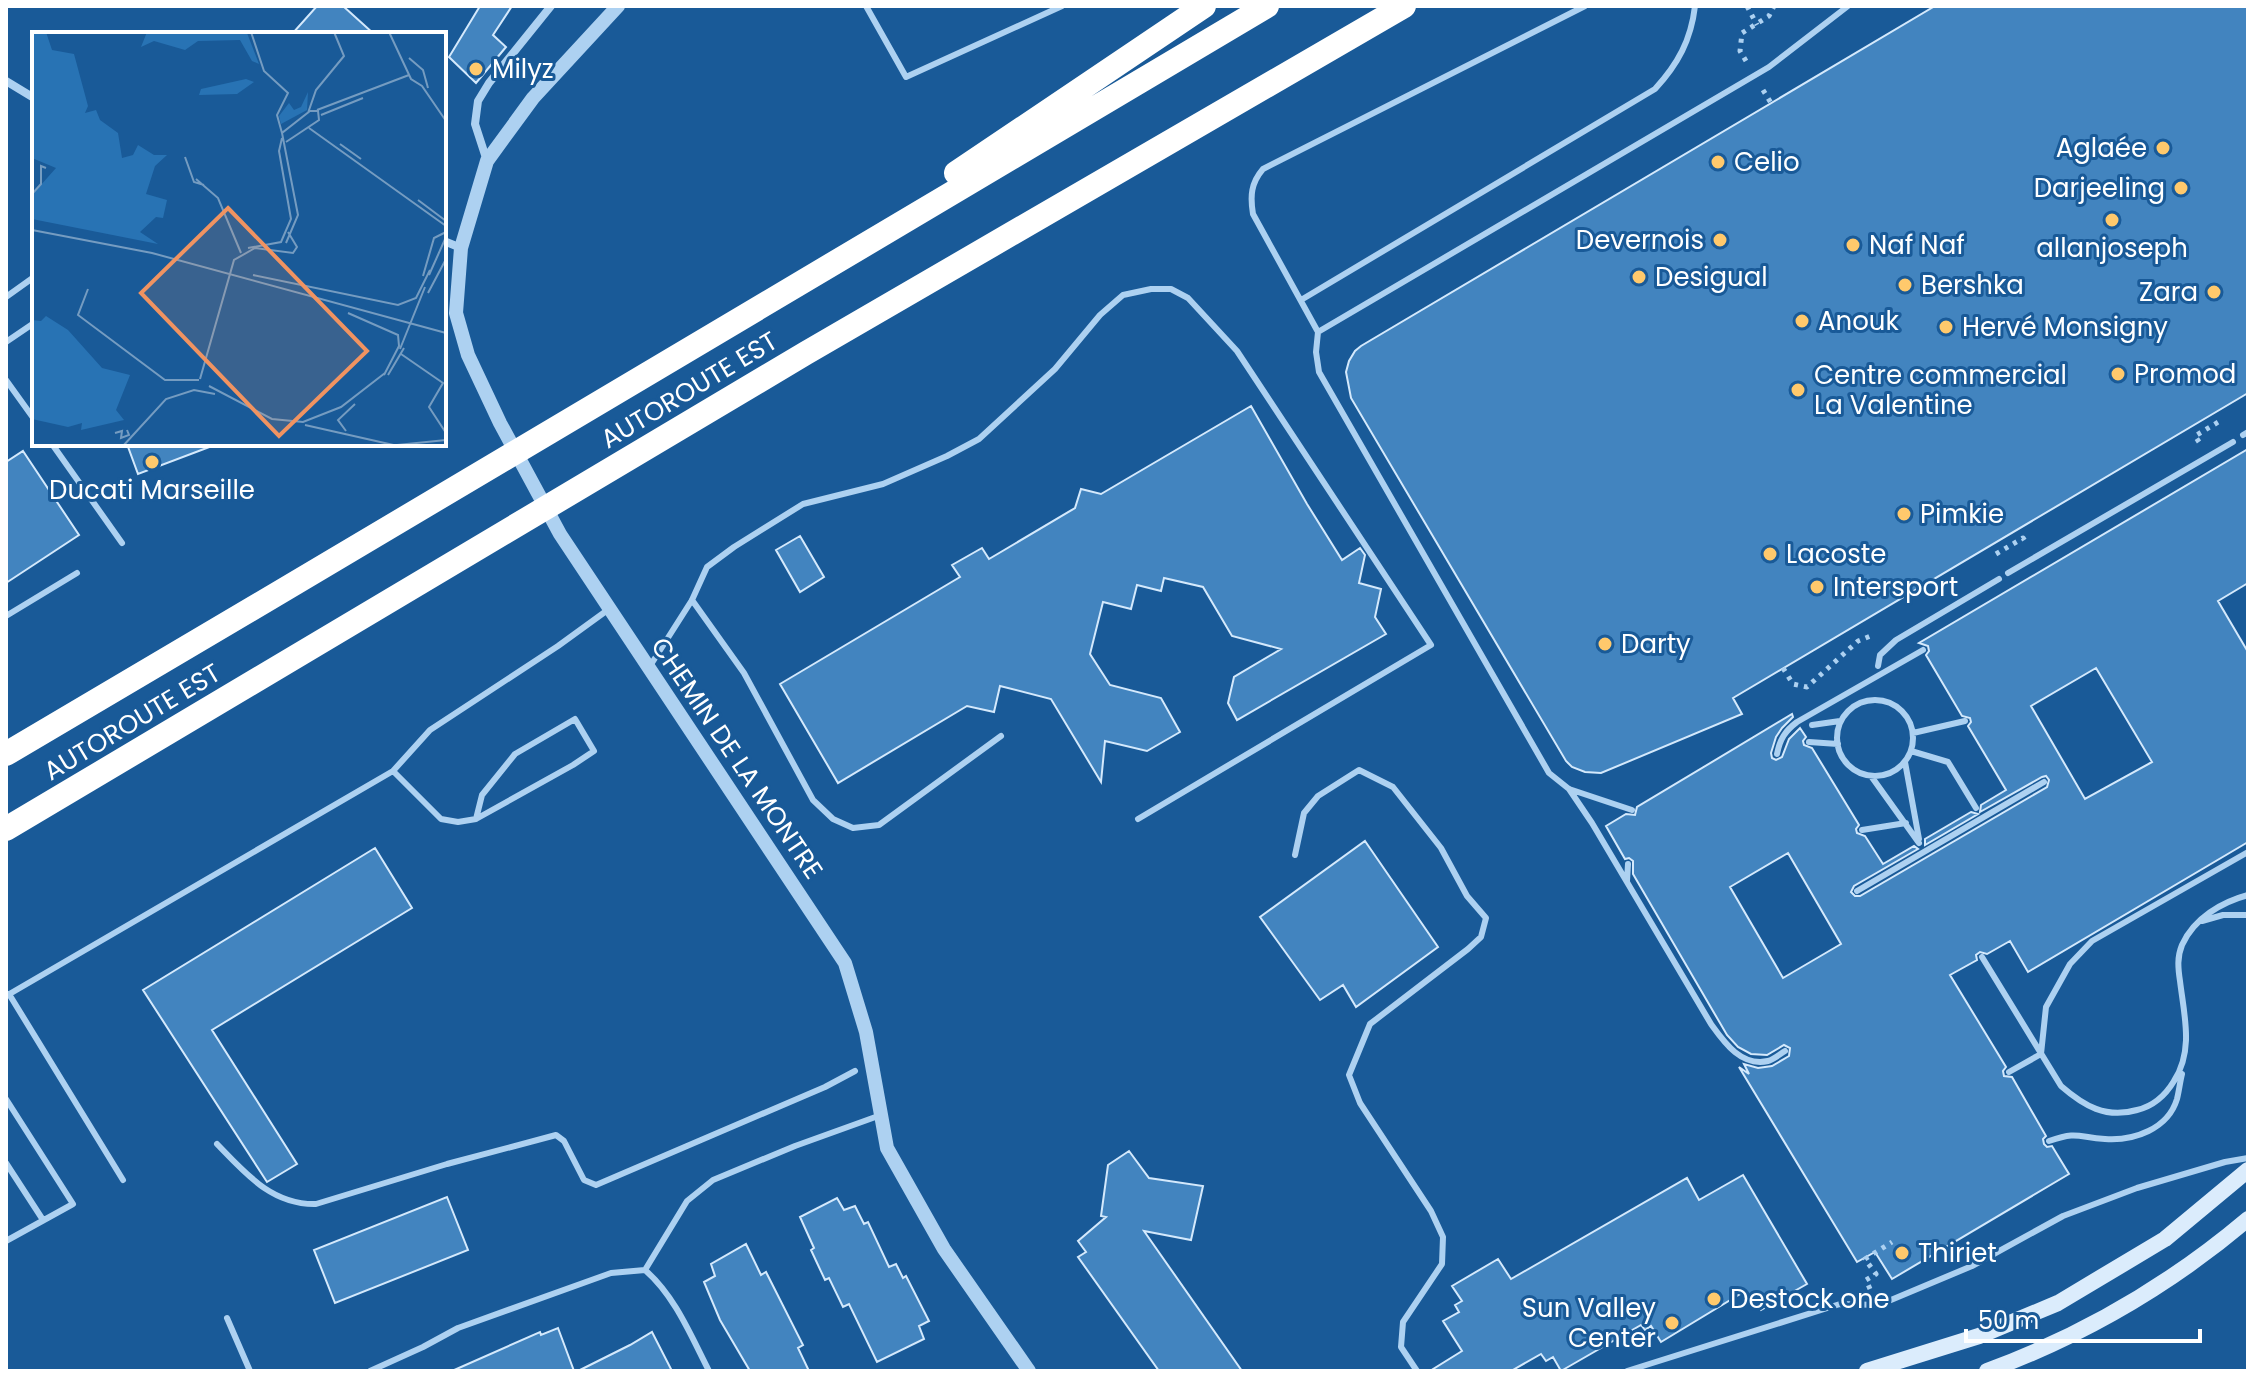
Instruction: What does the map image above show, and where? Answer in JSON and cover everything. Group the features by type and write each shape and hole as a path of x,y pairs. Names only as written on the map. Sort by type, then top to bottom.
{"highway":[{"path":"735,321 1204,6"},
{"name":"AUTOROUTE EST","path":"6,754 1267,6"},
{"name":"AUTOROUTE EST","path":"6,829 820,345 1404,6"}],"main road":[{"path":"1867,1371 1979,1336 2058,1303 2165,1239 2248,1170"},
{"path":"1987,1371 2109,1317 2208,1253 2248,1219"}],"street":[{"path":"487,161 475,124 478,101 551,6"},
{"name":"CHEMIN DE LA MONTRE","path":"618,6 533,98 487,161 461,248 456,313 468,355 500,423 560,534 845,963 866,1032 887,1148 944,1249 1029,1371"},
{"path":"6,81 32,97"},
{"path":"446,242 461,248"}],"lane":[{"path":"866,6 906,77 1062,6"},
{"path":"1585,6 1263,169 1255,177 1252,188 1253,214 1318,332 1316,352 1319,372 1549,773 1569,789 1632,810"},
{"path":"1301,300 1655,89 1672,70 1687,44 1695,6"},
{"path":"1318,332 1769,67 1848,6"},
{"path":"6,297 32,278"},
{"path":"648,669 692,600 707,567 803,504 883,484 979,439 1055,369 1100,315 1123,295 1151,289 1171,289 1188,298 1237,351 1431,645 1138,819"},
{"path":"6,342 32,324"},
{"path":"6,380 32,416"},
{"path":"2008,573 2233,442"},
{"path":"53,446 122,543"},
{"path":"6,616 77,573"},
{"path":"1878,666 1880,655 1896,640 1999,579"},
{"path":"692,600 744,673 813,800 833,819 853,828 879,825 1001,736"},
{"path":"123,1180 8,995 393,771 430,730 609,609"},
{"path":"1777,754 1779,742 1797,722 1923,650"},
{"path":"1873,700 1875,689"},
{"path":"1873,700 1897,706 1912,726 1911,751 1905,762 1896,771 1884,776 1859,773 1841,756 1838,744 1840,721 1860,703 1873,700"},
{"path":"393,771 441,819 458,822 476,819 594,751 575,719 515,754 482,795 476,819"},
{"path":"1812,725 1840,721"},
{"path":"1913,733 1965,721"},
{"path":"1809,742 1838,744"},
{"path":"1911,751 1948,762 1976,808"},
{"path":"1871,776 1919,843 1905,762"},
{"path":"1295,855 1304,813 1318,796 1359,770 1393,787 1441,848 1467,896 1486,918 1481,937 1370,1024 1349,1075 1360,1103 1431,1211 1443,1237 1442,1264 1403,1322 1401,1347 1417,1371"},
{"path":"1857,891 2044,782"},
{"path":"1569,789 1711,1024 1727,1045 1748,1060 1769,1061 1785,1051"},
{"path":"1862,830 1906,823"},
{"path":"2041,1054 2046,1007 2070,964 2092,941 2248,852"},
{"path":"1627,881 1628,864"},
{"path":"2049,1141 2069,1134 2126,1139 2147,1133 2166,1118 2176,1102 2188,1044 2177,963 2181,947 2199,922 2231,899 2248,895"},
{"path":"2199,922 2223,915 2248,915"},
{"path":"1982,957 2061,1086 2078,1101 2097,1110 2122,1114 2149,1107 2167,1092 2183,1068"},
{"path":"2009,1072 2041,1054"},
{"path":"217,1144 274,1196 304,1204 316,1204 556,1135 564,1141 584,1180 596,1185 825,1087 855,1071"},
{"path":"6,1099 73,1204 6,1241"},
{"path":"645,1270 687,1201 713,1180 881,1115"},
{"path":"1627,1371 1840,1304 1879,1305 1972,1266 2063,1216 2137,1188 2248,1158"},
{"path":"6,1163 43,1220"},
{"path":"370,1371 458,1328 611,1273 645,1270 669,1296 709,1371"},
{"path":"227,1318 250,1371"}],"path":[{"path":"1747,6 1757,25"},
{"path":"1783,668 1793,684 1807,687 1858,641 1873,635 1888,647"},
{"path":"1879,1305 1866,1280 1876,1274 1865,1259 1892,1242"}],"building":[{"path":"317,6 343,6 372,32 294,32"},
{"path":"480,6 512,6 493,35 506,47 476,83 449,57"},
{"name":"Centre commercial La Valentine","path":"1935,6 2248,6 2248,393 1733,698 1742,714 1601,773 1572,767 1351,398 1346,372 1349,361 1361,346"},
{"path":"1251,406 1342,560 1360,548 1365,555 1359,583 1381,589 1375,617 1386,634 1237,720 1228,703 1234,677 1281,649 1232,636 1203,587 1164,578 1161,591 1137,585 1131,609 1103,602 1090,654 1110,685 1161,698 1180,732 1147,751 1105,741 1101,782 1051,699 1000,686 994,712 967,706 838,783 780,684 960,577 952,565 982,548 989,559 1075,508 1081,489 1101,494"},
{"name":"Ducati Marseille","path":"128,446 212,446 138,474"},
{"path":"2248,449 2248,583 2218,601 2248,652 2248,842 2028,972 2010,941 1987,954 1980,952 1976,955 1977,960 1950,975 2006,1067 2004,1076 2012,1077 2046,1136 2044,1144 2052,1146 2069,1174 1892,1279 1875,1252 1857,1262 1739,1067 1749,1074 1744,1064 1758,1068 1772,1066 1789,1056 1790,1048 1784,1045 1767,1055 1751,1054 1738,1047 1727,1035 1633,874 1633,861 1625,859 1606,826 1626,814 1635,815 1637,807 1792,714 1793,717 1776,737 1772,758 1782,757 1789,739 1800,728 1806,737 1804,745 1812,748 1859,825 1857,833 1865,836 1883,864 1914,846 1918,849 1854,886 1851,892 1855,896 1860,896 2047,787 2049,780 2046,776 2042,777 1980,812 1981,805 2006,790 1968,726 1970,718 1962,716 1926,655 1928,646 1919,643","holes":["2096,668 2152,762 2085,799 2031,706","1788,853 1841,944 1783,978 1730,887"]},
{"path":"23,451 79,535 6,583 6,462"},
{"path":"800,536 824,577 800,592 776,550"},
{"path":"1971,812 1978,814 1925,845 1925,839"},
{"path":"1365,841 1438,947 1356,1007 1343,985 1320,1000 1260,917"},
{"path":"375,848 412,908 212,1030 297,1164 267,1182 143,990"},
{"path":"1129,1151 1149,1178 1203,1186 1191,1240 1144,1231 1242,1371 1159,1371 1078,1257 1086,1252 1078,1241 1106,1217 1101,1216 1108,1165"},
{"path":"1743,1175 1807,1284 1761,1310 1753,1296 1745,1300 1742,1293 1661,1342 1651,1326 1645,1330 1641,1325 1561,1371 1553,1357 1546,1361 1541,1354 1511,1371 1430,1371 1462,1351 1443,1321 1459,1312 1455,1305 1462,1301 1452,1286 1498,1259 1511,1279 1687,1178 1699,1200"},
{"path":"447,1197 468,1250 335,1303 314,1250"},
{"path":"837,1198 844,1210 855,1206 864,1224 868,1222 889,1267 896,1264 903,1278 906,1276 929,1321 919,1326 924,1339 877,1362 849,1304 843,1307 829,1278 825,1280 800,1217"},
{"path":"746,1244 761,1275 766,1272 803,1345 798,1348 809,1371 750,1371 720,1320 704,1282 715,1276 711,1264"},
{"path":"558,1328 574,1371 452,1371 540,1332 541,1335"},
{"path":"652,1332 672,1371 578,1371 630,1345"}],"place":[{"name":"Milyz","path":"476,69"},
{"name":"Aglaée","path":"2163,148"},
{"name":"Celio","path":"1718,162"},
{"name":"Darjeeling","path":"2181,188"},
{"name":"allanjoseph","path":"2112,220"},
{"name":"Devernois","path":"1720,240"},
{"name":"Naf Naf","path":"1853,245"},
{"name":"Desigual","path":"1639,277"},
{"name":"Bershka","path":"1905,285"},
{"name":"Zara","path":"2214,292"},
{"name":"Anouk","path":"1802,321"},
{"name":"Hervé Monsigny","path":"1946,327"},
{"name":"Promod","path":"2118,374"},
{"name":"Centre commercial La Valentine","path":"1798,390"},
{"name":"Ducati Marseille","path":"152,462"},
{"name":"Pimkie","path":"1904,514"},
{"name":"Lacoste","path":"1770,554"},
{"name":"Intersport","path":"1817,587"},
{"name":"Darty","path":"1605,644"},
{"name":"Thiriet","path":"1902,1253"},
{"name":"Destock one","path":"1714,1299"},
{"name":"Sun Valley Center","path":"1672,1323"}]}
